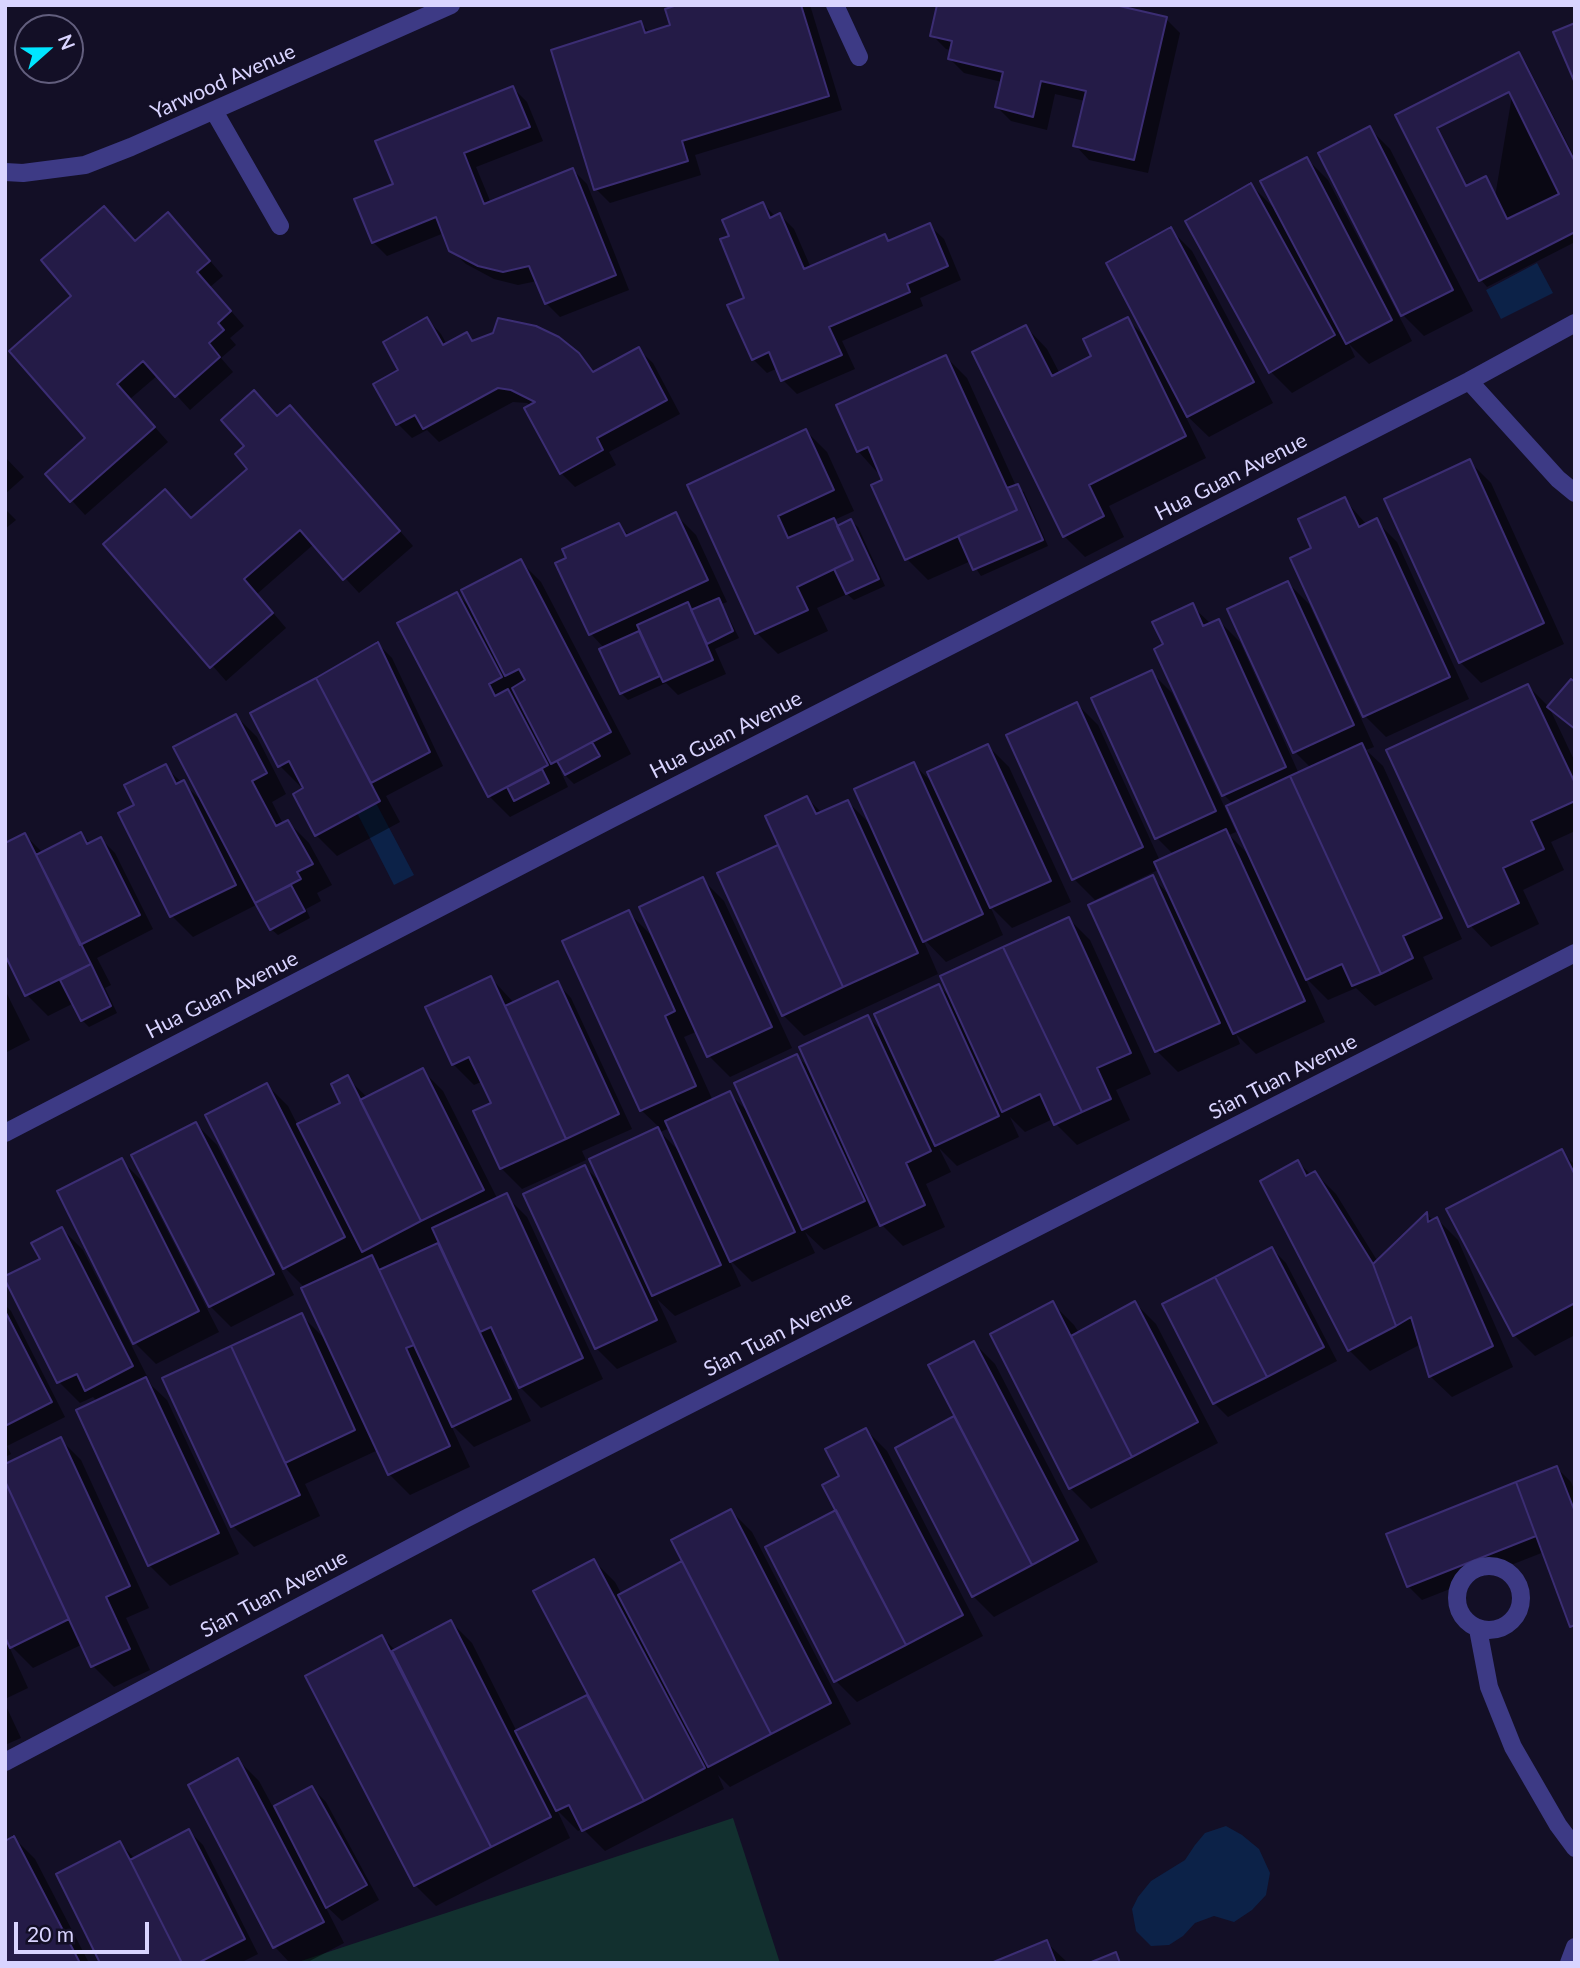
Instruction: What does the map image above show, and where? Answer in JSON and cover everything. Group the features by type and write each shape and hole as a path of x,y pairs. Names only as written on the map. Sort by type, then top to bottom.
{"street":[{"name":"Yarwood Avenue","path":"5,173 85,164 131,148 451,5"},
{"path":"835,5 859,57"},
{"path":"214,111 280,226"},
{"name":"Hua Guan Avenue","path":"5,1133 611,819 1469,381 1575,323"},
{"path":"1469,381 1551,471 1575,493"},
{"name":"Sian Tuan Avenue","path":"5,1762 465,1519 1575,953"},
{"path":"1478,1629 1489,1687 1513,1747 1558,1825 1575,1848"},
{"path":"1569,1963 1575,1947"}],"green space":[{"path":"733,1818 780,1963 295,1963"}],"water":[{"path":"1537,263 1553,293 1501,319 1486,290"},
{"path":"376,803 414,875 394,885 357,813"},
{"path":"1226,1826 1259,1849 1270,1873 1266,1895 1252,1910 1234,1922 1214,1916 1195,1923 1183,1936 1169,1945 1151,1946 1136,1931 1132,1909 1138,1897 1151,1881 1185,1860 1205,1833"}],"building":[{"path":"677,5 801,5 829,96 682,141 688,161 594,190 551,50 641,21 645,33 670,25 665,9"},
{"path":"937,5 1115,5 1167,17 1134,160 1073,146 1086,91 1041,81 1033,117 995,107 1003,72 948,59 952,41 930,36"},
{"path":"1575,23 1575,83 1553,32"},
{"path":"1519,52 1575,162 1575,232 1479,281 1395,115"},
{"path":"513,86 530,127 464,153 484,204 573,168 616,275 545,304 529,266 503,272 478,266 449,251 436,217 372,243 354,199 393,184 375,141"},
{"path":"1509,92 1559,194 1507,219 1486,176 1466,186 1437,128"},
{"path":"1370,126 1453,290 1401,316 1318,153"},
{"path":"1307,157 1392,320 1346,344 1260,181"},
{"path":"1251,183 1335,335 1269,373 1185,221"},
{"path":"763,202 770,218 780,213 804,269 885,234 888,241 930,223 948,266 907,284 910,292 829,327 842,355 781,381 769,352 752,360 727,305 744,298 720,239 729,236 722,220"},
{"path":"104,206 135,241 168,212 210,261 197,272 231,311 218,323 224,330 209,343 220,357 175,397 143,361 117,384 155,427 70,502 45,474 85,438 9,351 71,296 41,260"},
{"path":"1171,227 1254,382 1187,417 1106,263"},
{"path":"427,317 443,345 467,332 472,341 493,333 498,318 536,326 559,337 579,353 593,372 639,347 667,400 597,438 603,450 560,474 524,408 535,402 511,390 498,388 423,429 415,415 396,425 373,384 398,370 383,342"},
{"path":"1128,317 1186,436 1089,485 1104,516 1063,537 972,352 1026,325 1052,376 1091,356 1083,339"},
{"path":"946,355 1017,510 905,560 871,485 882,480 868,447 857,452 836,405"},
{"path":"254,390 277,416 290,405 400,531 343,580 300,530 244,579 273,613 210,668 103,544 165,489 191,518 247,469 235,454 244,446 221,420"},
{"path":"806,429 834,490 778,516 788,538 834,518 853,560 797,587 808,610 755,634 687,485"},
{"path":"1470,459 1544,623 1459,663 1384,499"},
{"path":"1018,484 1043,540 973,570 958,536 1017,510 1007,488"},
{"path":"1345,497 1359,527 1377,518 1450,677 1363,717 1290,558 1311,548 1298,519"},
{"path":"676,512 708,580 589,635 555,563 566,558 562,549 619,523 626,536"},
{"path":"851,519 879,579 846,594 834,569 853,560 837,526"},
{"path":"521,559 611,732 551,764 512,688 525,680 519,669 505,676 461,590"},
{"path":"1288,581 1354,725 1293,753 1227,609"},
{"path":"457,592 502,677 489,684 495,696 508,689 548,765 488,797 397,623"},
{"path":"719,598 733,631 707,644 691,610"},
{"path":"688,602 713,660 663,682 637,625"},
{"path":"1193,603 1203,626 1219,619 1286,767 1222,796 1154,649 1163,644 1152,622"},
{"path":"639,631 660,676 620,694 599,649"},
{"path":"378,642 430,752 371,783 316,678"},
{"path":"1152,670 1216,811 1155,839 1091,698"},
{"path":"316,678 380,801 315,836 293,794 303,788 289,761 278,767 250,713"},
{"path":"1571,679 1575,682 1575,729 1547,707"},
{"path":"1528,684 1575,783 1575,801 1531,821 1544,849 1503,868 1519,903 1468,927 1386,750"},
{"path":"1077,702 1143,847 1072,880 1006,735"},
{"path":"236,714 267,773 252,781 276,826 288,820 313,864 297,872 301,879 255,903 173,747"},
{"path":"592,742 600,756 565,775 557,761"},
{"path":"1362,743 1442,918 1403,936 1413,958 1381,974 1290,776"},
{"path":"988,744 1051,881 990,908 927,772"},
{"path":"914,762 983,914 923,942 854,789"},
{"path":"166,764 176,784 184,780 236,885 170,917 118,813 134,805 124,785"},
{"path":"542,769 549,783 514,801 507,787"},
{"path":"1290,776 1381,974 1352,986 1342,964 1306,980 1226,806"},
{"path":"807,796 816,814 848,800 918,953 843,987 765,816"},
{"path":"1226,829 1305,1001 1233,1034 1154,862"},
{"path":"81,832 87,844 101,837 140,915 80,945 36,855"},
{"path":"25,833 91,964 25,996 5,955 5,843"},
{"path":"778,845 843,987 782,1016 717,873"},
{"path":"1153,875 1220,1023 1155,1052 1088,905"},
{"path":"703,877 772,1027 707,1057 639,907"},
{"path":"291,885 305,911 270,930 255,903"},
{"path":"629,910 675,1011 665,1016 696,1086 640,1111 562,941"},
{"path":"1069,917 1131,1053 1097,1068 1111,1099 1082,1112 1003,947"},
{"path":"1003,947 1082,1112 1054,1125 1040,1094 1002,1112 940,976"},
{"path":"91,964 111,1006 81,1021 60,980"},
{"path":"491,976 566,1139 500,1169 473,1111 491,1103 469,1057 452,1065 425,1007"},
{"path":"558,981 619,1114 566,1139 505,1006"},
{"path":"939,984 999,1116 935,1146 874,1014"},
{"path":"868,1015 931,1151 906,1163 925,1205 880,1226 799,1047"},
{"path":"797,1054 865,1201 802,1230 734,1083"},
{"path":"423,1068 484,1190 421,1221 360,1100"},
{"path":"348,1075 421,1221 362,1252 297,1124 340,1103 331,1084"},
{"path":"267,1083 345,1237 283,1269 205,1115"},
{"path":"730,1091 795,1232 730,1262 665,1121"},
{"path":"196,1122 274,1274 209,1307 131,1155"},
{"path":"658,1127 721,1265 652,1296 589,1159"},
{"path":"1562,1149 1575,1175 1575,1303 1513,1336 1446,1209"},
{"path":"122,1158 199,1311 133,1344 57,1191"},
{"path":"1298,1160 1306,1176 1315,1171 1373,1264 1396,1326 1348,1351 1260,1181"},
{"path":"585,1165 657,1320 595,1349 523,1194"},
{"path":"507,1193 583,1358 519,1388 491,1327 480,1332 432,1228"},
{"path":"1427,1212 1428,1222 1437,1217 1493,1346 1429,1377 1411,1317 1396,1326 1373,1264"},
{"path":"62,1227 133,1366 85,1391 77,1374 57,1383 5,1280 5,1276 40,1259 31,1243"},
{"path":"438,1243 511,1399 452,1427 379,1270"},
{"path":"1272,1247 1324,1347 1267,1377 1215,1277"},
{"path":"372,1255 414,1345 406,1348 450,1446 388,1475 301,1288"},
{"path":"1215,1277 1267,1377 1213,1404 1162,1304"},
{"path":"1053,1301 1132,1457 1069,1489 990,1334"},
{"path":"1135,1301 1198,1422 1132,1457 1071,1336"},
{"path":"5,1311 52,1402 5,1426"},
{"path":"302,1313 355,1430 285,1463 231,1346"},
{"path":"974,1341 1078,1540 1032,1565 928,1365"},
{"path":"231,1346 300,1495 231,1527 162,1378"},
{"path":"146,1377 219,1533 148,1566 76,1410"},
{"path":"954,1416 1032,1565 972,1597 895,1448"},
{"path":"866,1428 963,1615 906,1645 822,1485 839,1476 825,1449"},
{"path":"61,1437 130,1586 106,1597 130,1649 91,1667 5,1481 5,1464"},
{"path":"1557,1466 1575,1512 1575,1625 1570,1627 1516,1482"},
{"path":"5,1481 69,1619 10,1648 5,1637"},
{"path":"1516,1482 1536,1536 1407,1587 1386,1534"},
{"path":"731,1509 831,1703 771,1734 671,1540"},
{"path":"836,1510 906,1645 834,1682 765,1547"},
{"path":"594,1559 705,1768 644,1801 533,1591"},
{"path":"682,1561 771,1734 708,1767 618,1595"},
{"path":"451,1620 551,1817 491,1847 392,1651"},
{"path":"382,1635 491,1847 414,1886 305,1676"},
{"path":"587,1695 644,1801 582,1831 569,1805 556,1811 515,1731"},
{"path":"238,1758 324,1922 273,1948 188,1785"},
{"path":"312,1786 367,1885 326,1908 274,1806"},
{"path":"189,1829 245,1939 198,1963 182,1963 130,1860"},
{"path":"14,1836 80,1963 5,1963 5,1841"},
{"path":"120,1841 182,1963 100,1963 56,1874"},
{"path":"1047,1940 1056,1963 991,1963"},
{"path":"1116,1952 1120,1963 1089,1963"}]}
